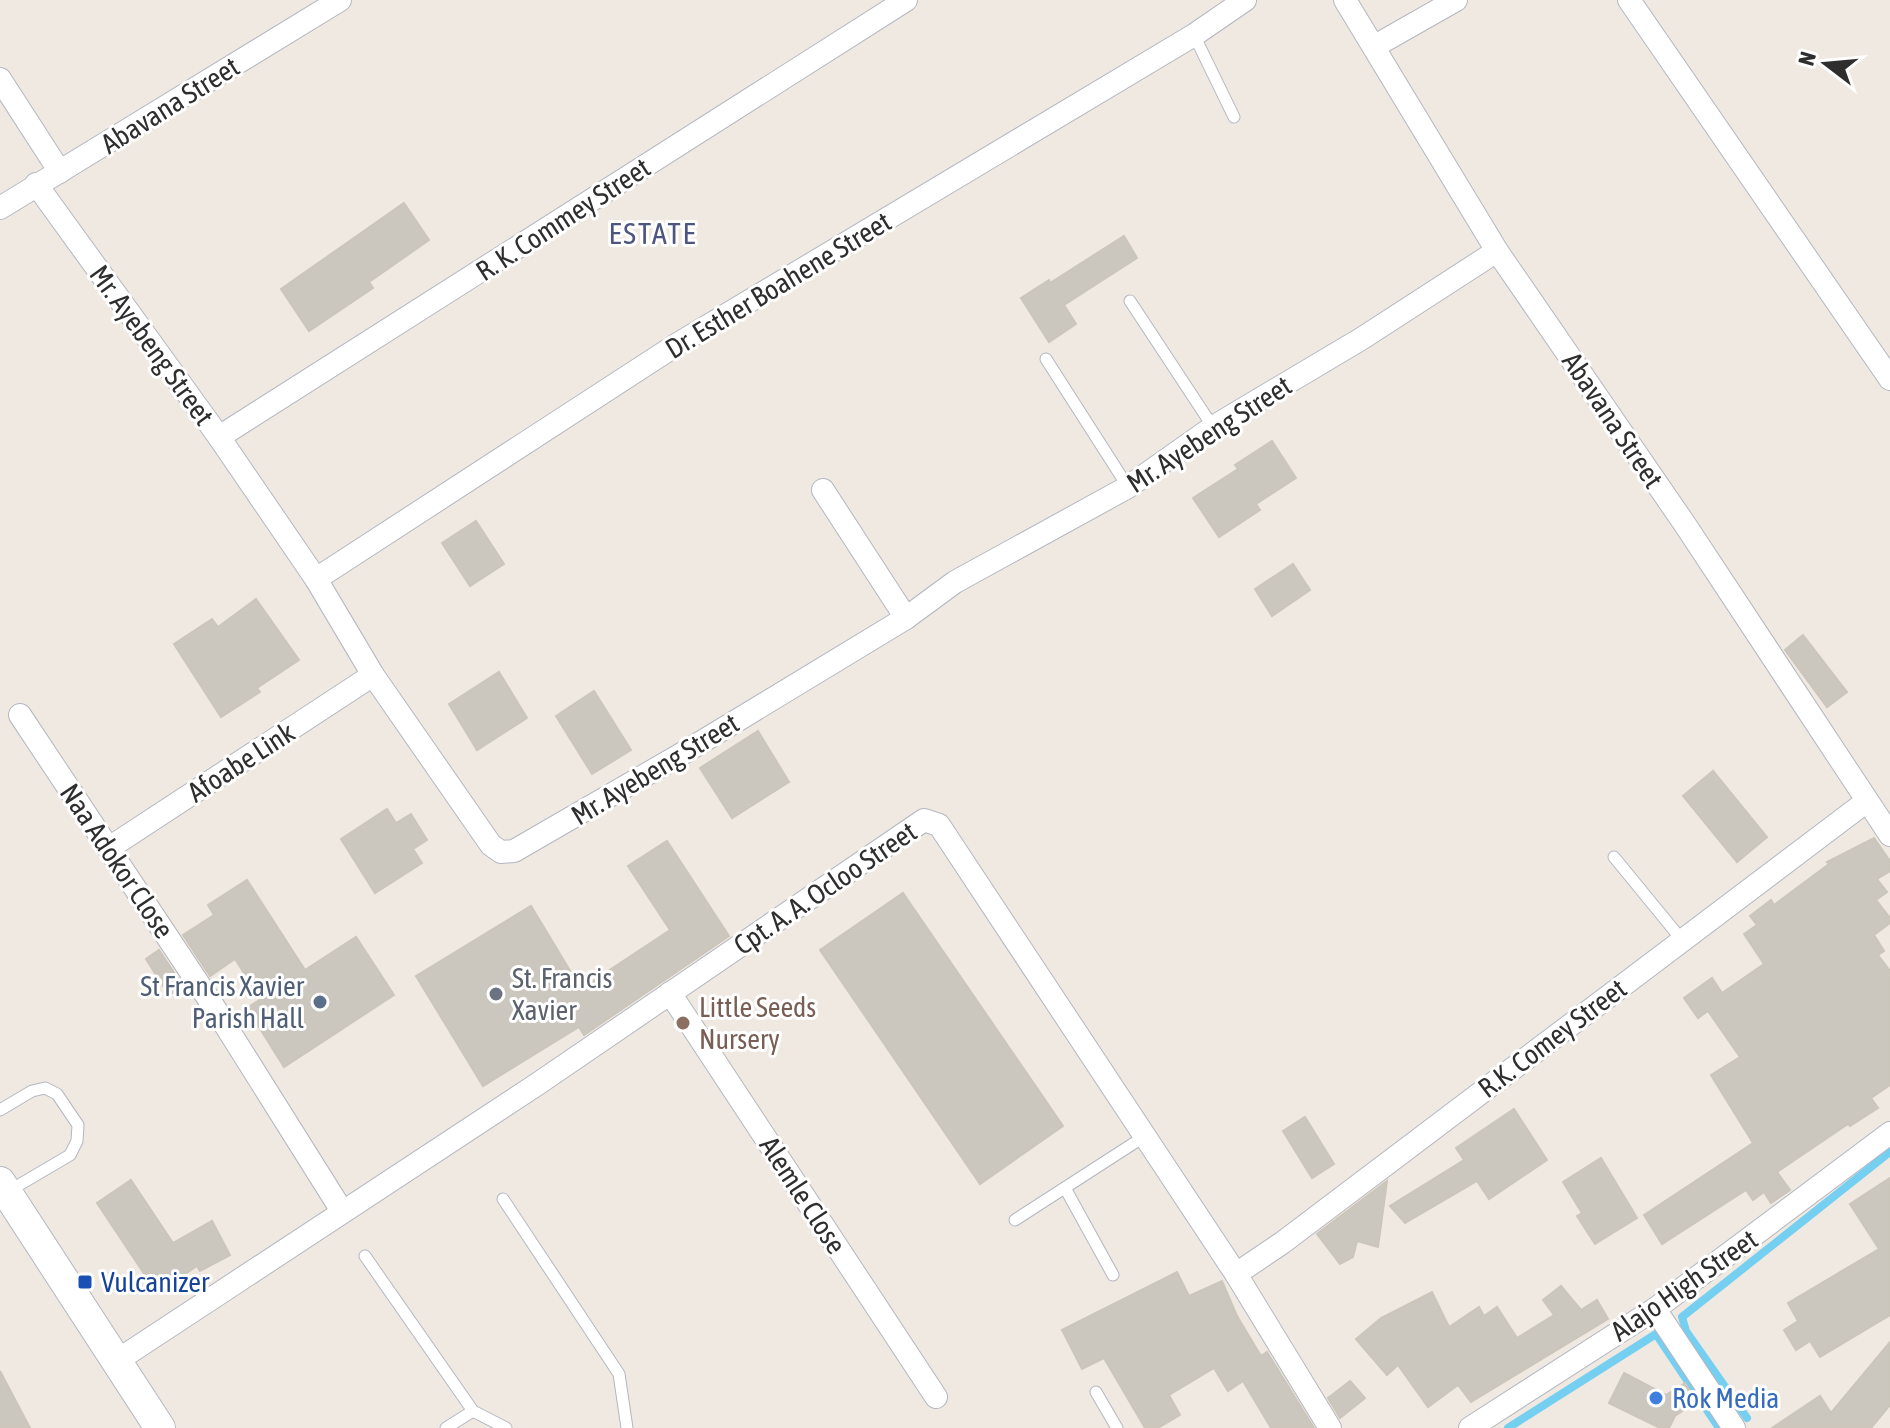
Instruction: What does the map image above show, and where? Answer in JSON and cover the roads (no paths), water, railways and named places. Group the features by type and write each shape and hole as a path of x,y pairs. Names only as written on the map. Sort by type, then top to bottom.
{"street":[{"name":"Abavana Street","path":"0,208 340,0"},
{"name":"R. K. Commey Street","path":"219,437 906,0"},
{"name":"Dr. Esther Boahene Street","path":"316,579 676,345 1194,35 1245,0"},
{"name":"Abavana Street","path":"1345,0 1497,251 1686,526 1890,835"},
{"path":"1375,46 1456,0"},
{"path":"1629,0 1890,379"},
{"path":"0,79 60,172"},
{"name":"Mr. Ayebeng Street","path":"36,184 219,437 316,579 373,675 491,845 501,852 514,851 673,760 906,618 955,582 1128,487 1213,427 1361,339 1497,251"},
{"path":"823,490 906,618"},
{"name":"Afoabe Link","path":"109,848 373,675"},
{"name":"Naa Adokor Close","path":"20,715 212,1004 342,1211"},
{"name":"R.K. Comey Street","path":"1236,1274 1282,1243 1867,801"},
{"name":"Cpt. A. A. Ocloo Street","path":"115,1362 536,1085 924,820 939,825 1236,1274 1330,1428"},
{"name":"Alemle Close","path":"670,993 936,1397"},
{"name":"Alajo High Street","path":"1470,1428 1655,1309 1890,1133"},
{"path":"3,1187 160,1428"},
{"path":"1655,1309 1734,1428"}],"lane":[{"path":"1194,35 1234,117"},
{"path":"1130,301 1213,427"},
{"path":"1046,359 1128,487"},
{"path":"1614,857 1682,940"},
{"path":"0,1110 32,1091 45,1088 57,1094 78,1125 77,1141 70,1155 3,1187"},
{"path":"1015,1220 1145,1136"},
{"path":"1065,1188 1113,1275"},
{"path":"503,1199 619,1374 627,1428"},
{"path":"365,1256 473,1411 506,1428"},
{"path":"1096,1392 1117,1428"},
{"path":"446,1428 473,1411"}],"waterway":[{"path":"1747,1418 1686,1331 1682,1317 1890,1152"},
{"path":"1508,1428 1656,1334 1719,1428"}],"place":[{"name":"St. Francis Xavier","path":"496,994"},
{"name":"St Francis Xavier Parish Hall","path":"320,1002"},
{"name":"Little Seeds Nursery","path":"683,1023"},
{"name":"Vulcanizer","path":"85,1282"},
{"name":"Rok Media","path":"1656,1398"}],"district":[{"name":"ESTATE","path":"653,233"}]}
